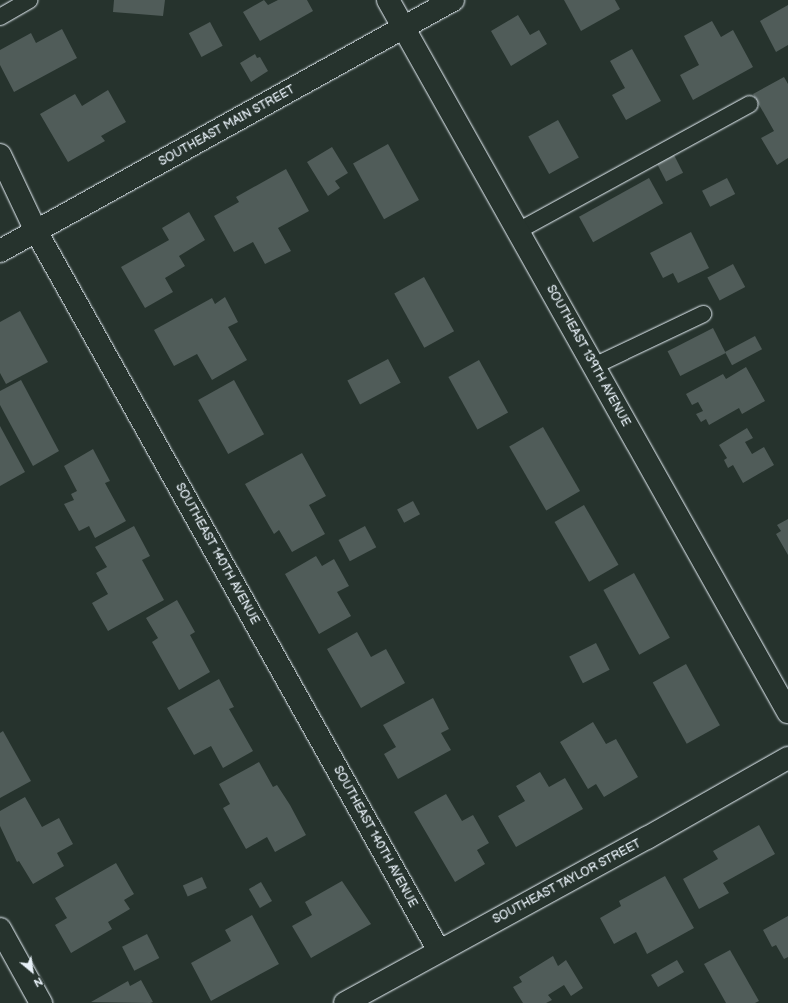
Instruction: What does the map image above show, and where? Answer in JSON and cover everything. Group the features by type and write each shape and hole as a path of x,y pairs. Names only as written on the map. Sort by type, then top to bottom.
{"street":[{"name":"SOUTHEAST 139TH AVENUE","path":"388,0 788,712"},
{"name":"SOUTHEAST MAIN STREET","path":"0,251 453,0"},
{"name":"SOUTHEAST 140TH AVENUE","path":"0,155 36,231 438,951"},
{"name":"SOUTHEAST TAYLOR STREET","path":"345,1003 438,951 641,842 788,758"},
{"path":"0,929 41,1003"}],"lane":[{"path":"0,17 30,0"},
{"path":"518,231 750,104"},
{"path":"594,366 703,314"}],"building":[{"path":"114,0 165,0 163,16 113,12"},
{"path":"264,0 268,5 278,0 307,0 313,11 260,41 243,12"},
{"path":"564,0 615,0 620,9 581,31"},
{"path":"788,5 788,45 776,52 760,21"},
{"path":"518,15 530,35 539,30 547,44 511,66 491,31"},
{"path":"712,21 721,37 733,30 753,67 693,100 680,75 699,65 684,36"},
{"path":"210,22 223,46 201,57 189,33"},
{"path":"62,29 77,58 14,92 0,65 0,50 31,33 36,43"},
{"path":"632,49 661,101 626,120 612,95 625,88 610,61"},
{"path":"255,54 257,58 260,57 268,71 251,82 240,63"},
{"path":"784,77 788,84 788,158 777,165 761,138 774,131 753,94"},
{"path":"108,90 126,122 101,136 105,141 68,162 40,114 75,94 82,106"},
{"path":"558,120 579,158 549,174 528,136"},
{"path":"388,144 419,200 384,219 353,163"},
{"path":"332,147 348,173 335,181 340,188 328,196 307,162"},
{"path":"674,155 683,173 666,181 657,164"},
{"path":"286,169 309,211 278,228 291,251 265,264 253,242 234,252 214,216 239,202 236,197"},
{"path":"649,178 663,203 593,242 579,217"},
{"path":"727,178 735,194 710,207 702,191"},
{"path":"189,212 205,240 179,256 185,266 165,278 173,292 145,308 121,267 169,240 162,228"},
{"path":"691,232 709,268 678,283 673,273 663,278 650,253"},
{"path":"733,264 745,287 720,301 707,278"},
{"path":"424,277 454,331 424,348 394,293"},
{"path":"225,297 238,322 228,327 247,360 212,380 197,354 174,366 154,330 212,298 215,304"},
{"path":"20,311 48,362 6,384 0,373 0,322"},
{"path":"713,328 726,353 680,376 668,351"},
{"path":"755,336 762,349 732,365 725,352"},
{"path":"388,359 401,383 360,404 347,381"},
{"path":"479,360 508,412 477,429 448,377"},
{"path":"746,367 765,401 742,414 739,408 709,425 706,419 701,422 696,414 703,411 698,402 692,405 686,394 723,374 726,379"},
{"path":"21,380 59,451 33,466 0,405 0,391"},
{"path":"234,380 264,434 228,454 198,400"},
{"path":"0,426 25,472 0,486"},
{"path":"543,427 580,491 546,511 509,447"},
{"path":"747,428 753,438 745,442 752,454 764,447 774,465 743,483 733,465 728,468 724,460 727,458 719,445"},
{"path":"93,449 110,481 105,483 126,521 95,538 89,526 79,531 64,504 74,500 71,494 77,491 64,466"},
{"path":"302,453 326,496 309,505 325,534 292,552 279,530 274,534 245,484"},
{"path":"413,501 420,514 404,523 397,509"},
{"path":"584,505 618,565 589,582 555,522"},
{"path":"788,519 788,555 776,534 781,531 777,525"},
{"path":"134,526 150,556 142,560 164,600 108,631 92,603 108,594 96,573 107,567 95,547"},
{"path":"365,526 376,547 350,561 339,540"},
{"path":"316,556 322,566 334,559 349,586 337,592 351,616 319,634 285,574"},
{"path":"634,573 670,638 639,655 603,590"},
{"path":"177,600 195,632 190,635 210,672 179,690 152,642 158,638 146,618"},
{"path":"357,632 371,657 386,649 405,683 361,708 327,649"},
{"path":"596,643 610,670 583,683 569,657"},
{"path":"686,664 720,725 687,744 653,682"},
{"path":"219,679 234,707 229,709 253,751 223,768 211,746 194,755 167,708"},
{"path":"433,698 449,729 441,733 451,750 398,779 384,754 396,747 383,725"},
{"path":"593,722 606,744 616,739 638,777 604,797 596,784 588,789 560,742"},
{"path":"3,731 31,781 0,798 0,733"},
{"path":"259,762 273,787 277,785 290,805 306,835 275,852 267,837 246,849 223,808 230,804 219,784"},
{"path":"540,772 549,787 565,778 583,809 516,847 498,816 525,801 516,786"},
{"path":"446,794 462,821 473,815 489,843 477,850 485,864 455,882 414,812"},
{"path":"25,797 42,827 59,818 73,844 57,853 64,866 33,884 19,861 17,862 0,826 0,811"},
{"path":"759,825 775,854 723,883 729,893 699,909 683,879 718,859 713,851"},
{"path":"116,863 134,894 124,900 130,909 108,922 112,929 71,953 55,925 67,918 55,898"},
{"path":"665,876 694,928 647,954 636,932 614,944 600,918 621,906 619,901"},
{"path":"202,877 207,888 188,897 183,886"},
{"path":"342,881 371,924 311,958 292,926 312,915 305,902"},
{"path":"261,882 272,901 260,908 249,889"},
{"path":"252,915 279,964 211,1001 191,963 231,941 225,930"},
{"path":"788,916 788,957 784,959 776,945 772,947 763,930"},
{"path":"147,934 159,958 134,971 122,947"},
{"path":"730,950 759,1001 755,1003 726,1003 704,964"},
{"path":"553,956 558,966 566,960 583,988 571,996 564,985 548,995 552,1000 546,1003 523,1003 513,987 522,982 519,977"},
{"path":"677,960 684,972 658,987 651,975"},
{"path":"141,980 153,1002 91,1002 128,981 130,986"}]}
